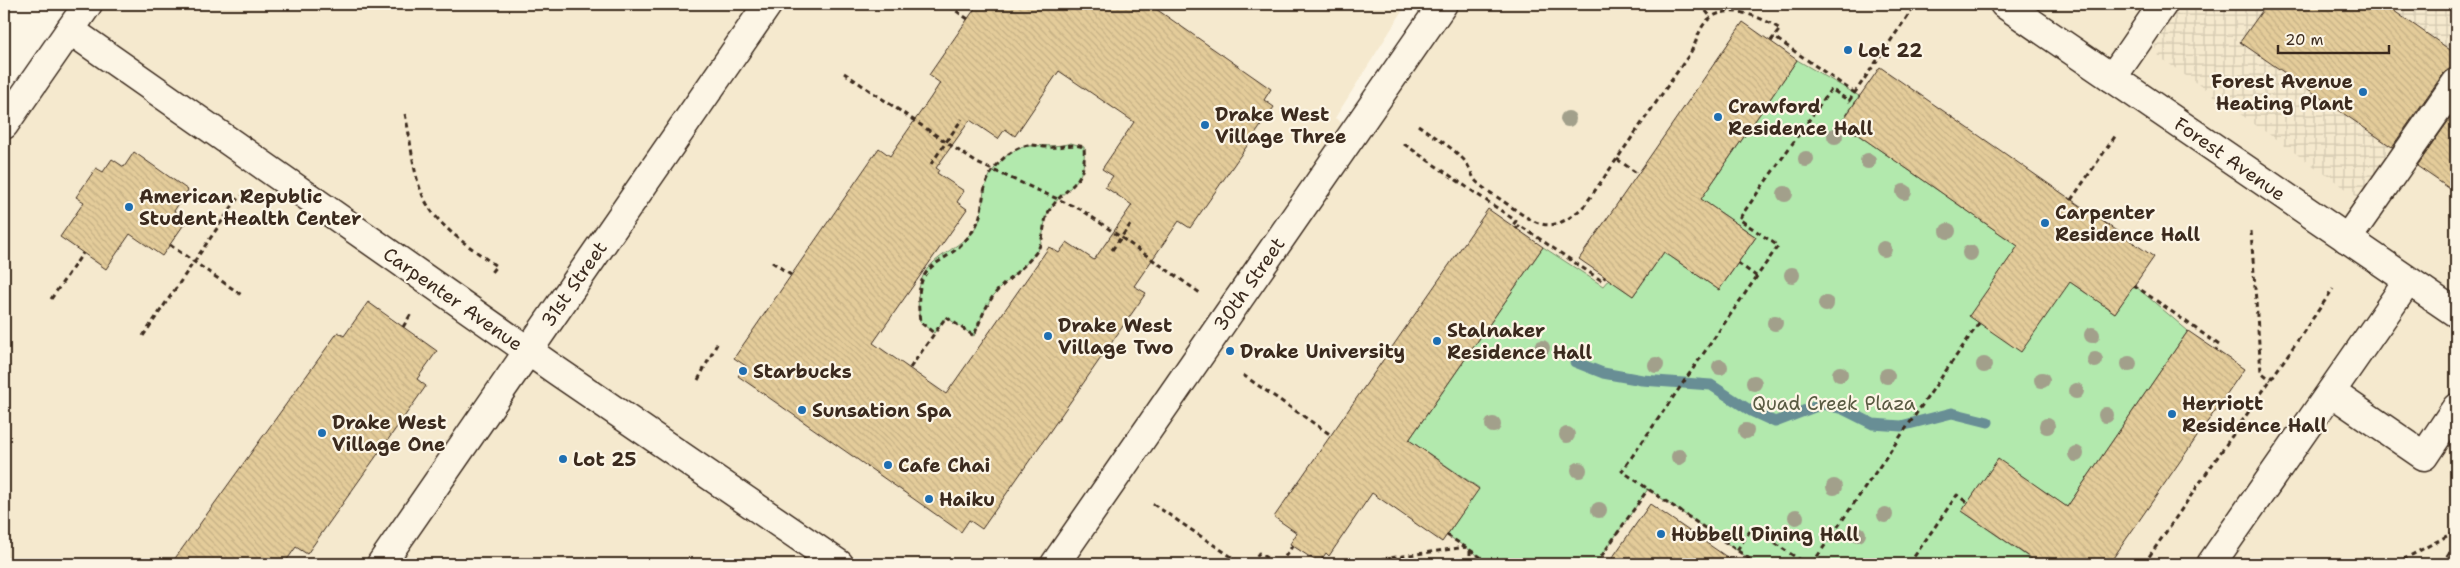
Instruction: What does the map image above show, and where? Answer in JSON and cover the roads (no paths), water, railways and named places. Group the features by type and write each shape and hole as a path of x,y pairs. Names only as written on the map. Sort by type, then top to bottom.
{"street":[{"path":"4,125 88,4"},
{"name":"31st Street","path":"380,564 768,4"},
{"name":"30th Street","path":"1055,564 1443,4"},
{"name":"Forest Avenue","path":"2004,4 2456,314"},
{"path":"2112,78 2163,4"},
{"name":"Carpenter Avenue","path":"70,30 838,564"},
{"path":"2347,239 2456,83"},
{"path":"2211,564 2408,281"},
{"path":"2331,392 2424,456 2456,408"}],"waterway":[{"path":"1575,362 1603,373 1642,380 1711,385 1751,411 1775,422 1822,404 1843,409 1873,424 1901,426 1952,413 1988,422"}],"place":[{"name":"Lot 22","path":"1848,50"},
{"name":"Forest Avenue Heating Plant","path":"2363,92"},
{"name":"Crawford Residence Hall","path":"1718,117"},
{"name":"Drake West Village Three","path":"1205,125"},
{"name":"American Republic Student Health Center","path":"129,207"},
{"name":"Carpenter Residence Hall","path":"2045,223"},
{"name":"Drake West Village Two","path":"1048,336"},
{"name":"Stalnaker Residence Hall","path":"1437,341"},
{"name":"Drake University","path":"1230,351"},
{"name":"Starbucks","path":"743,371"},
{"name":"Sunsation Spa","path":"802,410"},
{"name":"Herriott Residence Hall","path":"2172,414"},
{"name":"Drake West Village One","path":"322,433"},
{"name":"Lot 25","path":"563,459"},
{"name":"Cafe Chai","path":"888,465"},
{"name":"Haiku","path":"929,499"},
{"name":"Hubbell Dining Hall","path":"1661,534"}],"park label":[{"name":"Quad Creek Plaza","path":"1834,403"}]}
